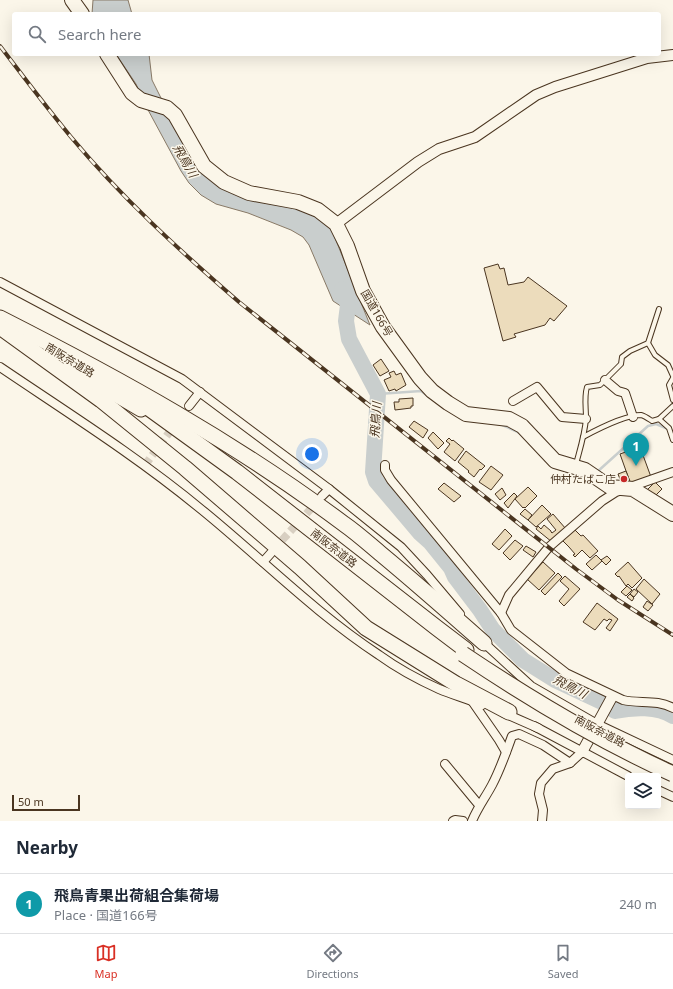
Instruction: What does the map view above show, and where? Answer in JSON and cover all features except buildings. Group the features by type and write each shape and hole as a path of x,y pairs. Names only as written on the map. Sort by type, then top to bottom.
{"highway":[{"path":"72,0 81,12"},
{"name":"国道166号","path":"109,56 132,93 142,100 167,108 175,115 204,166 224,182 249,194 298,202 318,210 336,224 347,246 363,291 383,327 432,392 466,414 509,419 522,426 555,461 585,471 610,487 633,489 673,514"},
{"path":"0,318 78,358 167,407 254,460 345,524 420,586 484,643"},
{"name":"南阪奈道路","path":"0,318 73,361 157,414 237,472 437,628 464,652 589,726 673,768"},
{"path":"0,327 101,400 185,468 300,567 366,628 456,684 509,712"},
{"name":"南阪奈道路","path":"0,327 149,414 235,474 350,568 464,652 526,695 587,730 673,774"}],"street":[{"path":"336,224 418,162 439,149 474,137 536,95 555,87 647,58 673,55"},
{"path":"0,282 182,379 329,488 401,547 427,574 484,643 531,686 599,720 673,760"},
{"path":"0,367 145,465 202,510 263,562 285,583 380,656 439,689 538,728"},
{"path":"605,380 618,391 625,393 633,416"},
{"path":"513,401 537,387 562,417 586,419"},
{"path":"189,406 200,392"},
{"path":"385,466 385,470 391,480 501,613 512,630 566,673 613,696 630,702 652,702 668,705 673,708"},
{"path":"501,613 510,595 552,544 602,501 616,492 673,472"},
{"path":"322,496 329,488"},
{"path":"263,562 271,553"},
{"path":"542,821 543,810 539,794 541,783 554,769 570,763 582,752 613,696"},
{"path":"472,701 506,752"},
{"path":"509,712 625,774"},
{"path":"472,821 478,806 491,786 501,766 512,736 519,734 543,745 570,763"},
{"path":"445,764 478,806"},
{"path":"661,791 673,797"},
{"path":"453,821 463,821"}],"lane":[{"path":"585,471 583,437 586,419 585,393 587,386 600,385 621,364 622,357 630,351 648,343 660,309"},
{"path":"648,343 655,355 668,365 673,377 669,385 673,400"},
{"path":"583,437 603,427 633,416 643,415 652,421 659,419 673,406"},
{"path":"659,419 670,427 670,433 673,440"}],"water":[{"path":"93,0 128,0 131,12 92,12"},
{"path":"117,56 149,56 152,80 174,124 202,170 291,205 320,219 331,228 370,325 333,301 309,245 303,237 291,230 248,213 216,204 201,195 189,183 147,108 136,84"}],"waterway":[{"name":"飛鳥川","path":"342,289 348,305 346,321 349,339 378,394 373,472 376,481 451,568 455,577 493,630 523,660 555,680 602,702 615,711 645,708 660,710 673,716"},
{"path":"378,394 421,391 429,397"},
{"path":"500,424 520,433"},
{"path":"597,472 648,426 656,424 673,431"}],"tunnel":[{"path":"145,465 189,406"},
{"path":"274,549 318,501"}],"railway":[{"path":"0,46 71,137 110,181 152,223 217,283 576,569 618,600 673,635"}],"place":[{"name":"飛鳥青果出荷組合集荷場","path":"636,466"},
{"name":"仲村たばこ店","path":"624,479"}]}
